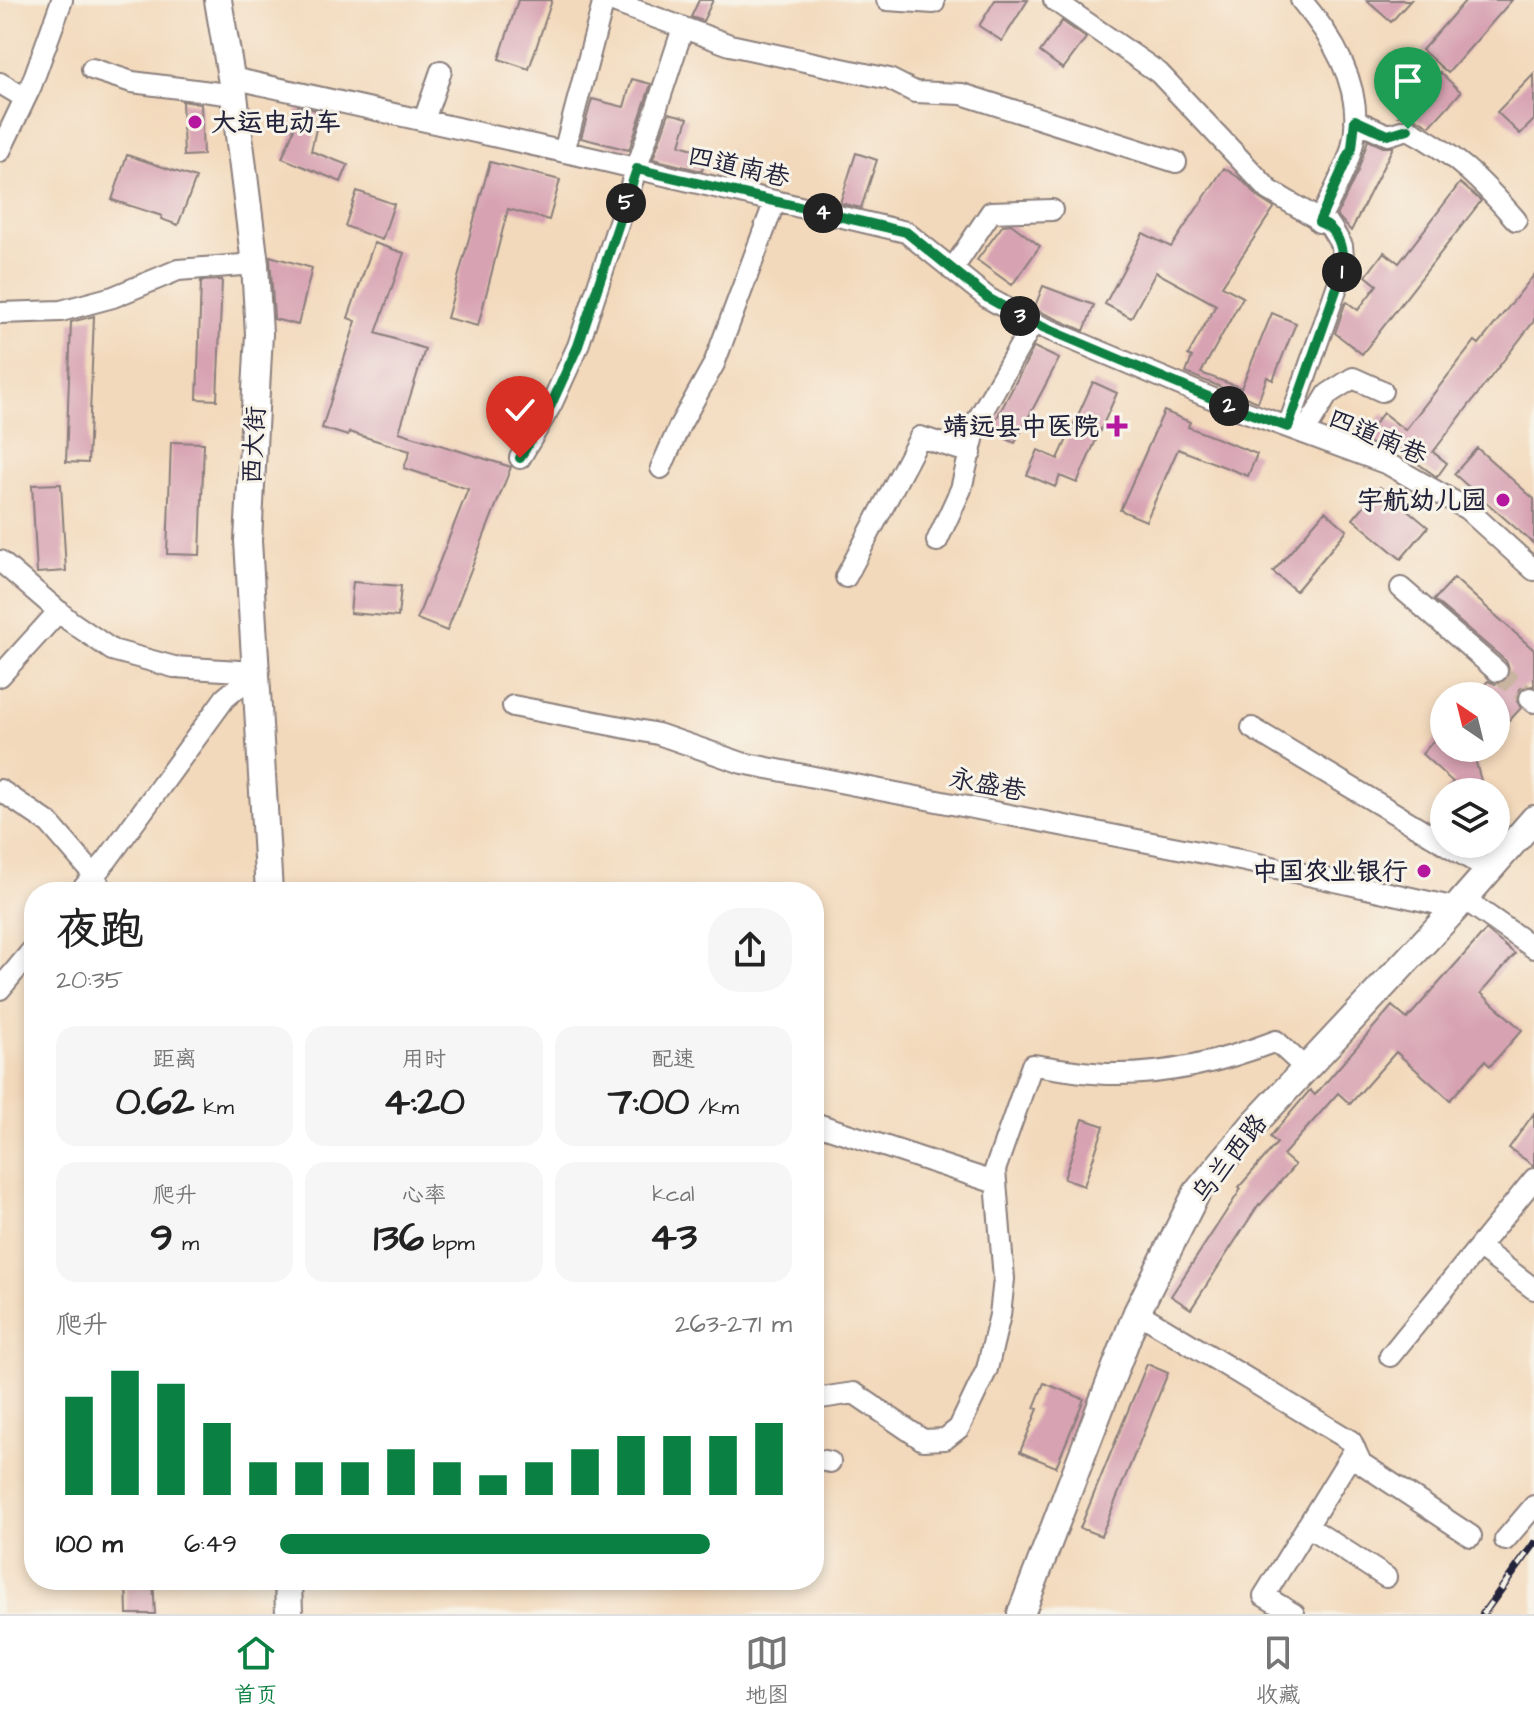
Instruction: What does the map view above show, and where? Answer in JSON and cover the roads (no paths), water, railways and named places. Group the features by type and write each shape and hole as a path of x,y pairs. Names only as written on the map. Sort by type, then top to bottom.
{"main road":[{"name":"西大街","path":"218,0 233,87 255,264 259,334 248,541 268,882"},
{"name":"乌兰西路","path":"1021,1614 1137,1312 1197,1192 1252,1126 1534,819"},
{"path":"288,1590 289,1614"}],"street":[{"path":"0,151 25,98 62,0"},
{"path":"564,152 606,0 730,45 889,79 915,92 962,94 1176,162"},
{"path":"887,0 934,3"},
{"path":"1054,0 1159,73 1269,190 1330,226 1342,246 1344,267 1296,430"},
{"path":"1301,0 1318,19 1346,67 1355,120 1352,148 1319,222"},
{"path":"520,458 551,405 578,346 683,28"},
{"name":"四道南巷","path":"92,69 132,82 233,87 424,120 906,232 988,298 1033,323 1230,406 1388,464 1467,509 1534,570"},
{"path":"424,120 441,71"},
{"path":"0,83 25,98"},
{"path":"1355,120 1388,135 1408,129 1441,147 1480,178 1516,220"},
{"path":"661,468 680,425 714,364 775,201"},
{"path":"952,270 991,212 1052,210"},
{"path":"0,313 61,311 113,297 178,270 255,264"},
{"path":"937,541 961,489 978,419 1033,323"},
{"path":"1296,430 1328,394 1353,378 1382,391"},
{"path":"846,577 920,437 971,453"},
{"path":"0,561 59,611 112,650 174,667 256,672"},
{"path":"1401,588 1497,671"},
{"path":"0,676 59,611"},
{"path":"99,882 225,698 256,672"},
{"name":"永盛巷","path":"513,706 658,734 742,763 1460,903 1534,948"},
{"path":"1252,728 1430,835"},
{"path":"0,790 49,823 96,882"},
{"path":"1469,858 1489,870"},
{"path":"0,989 24,960"},
{"path":"824,1398 854,1393 923,1440 945,1439 959,1428 987,1369 1000,1315 1004,1279 995,1170 1032,1065 1110,1074 1139,1073 1197,1065 1276,1041 1305,1068"},
{"path":"824,1126 996,1183"},
{"path":"1390,1356 1534,1179"},
{"path":"1480,1248 1534,1289"},
{"path":"1137,1312 1351,1441 1361,1463 1471,1536"},
{"path":"1294,1614 1264,1596 1355,1449"},
{"path":"1505,1540 1534,1506"},
{"path":"1307,1526 1386,1577"}],"tunnel":[{"path":"1497,671 1530,698"}],"railway":[{"path":"1483,1614 1534,1544"}],"place":[{"name":"大运电动车","path":"195,122"},
{"name":"靖远县中医院","path":"1117,426"},
{"name":"宇航幼儿园","path":"1503,500"},
{"name":"中国农业银行","path":"1424,871"}]}
